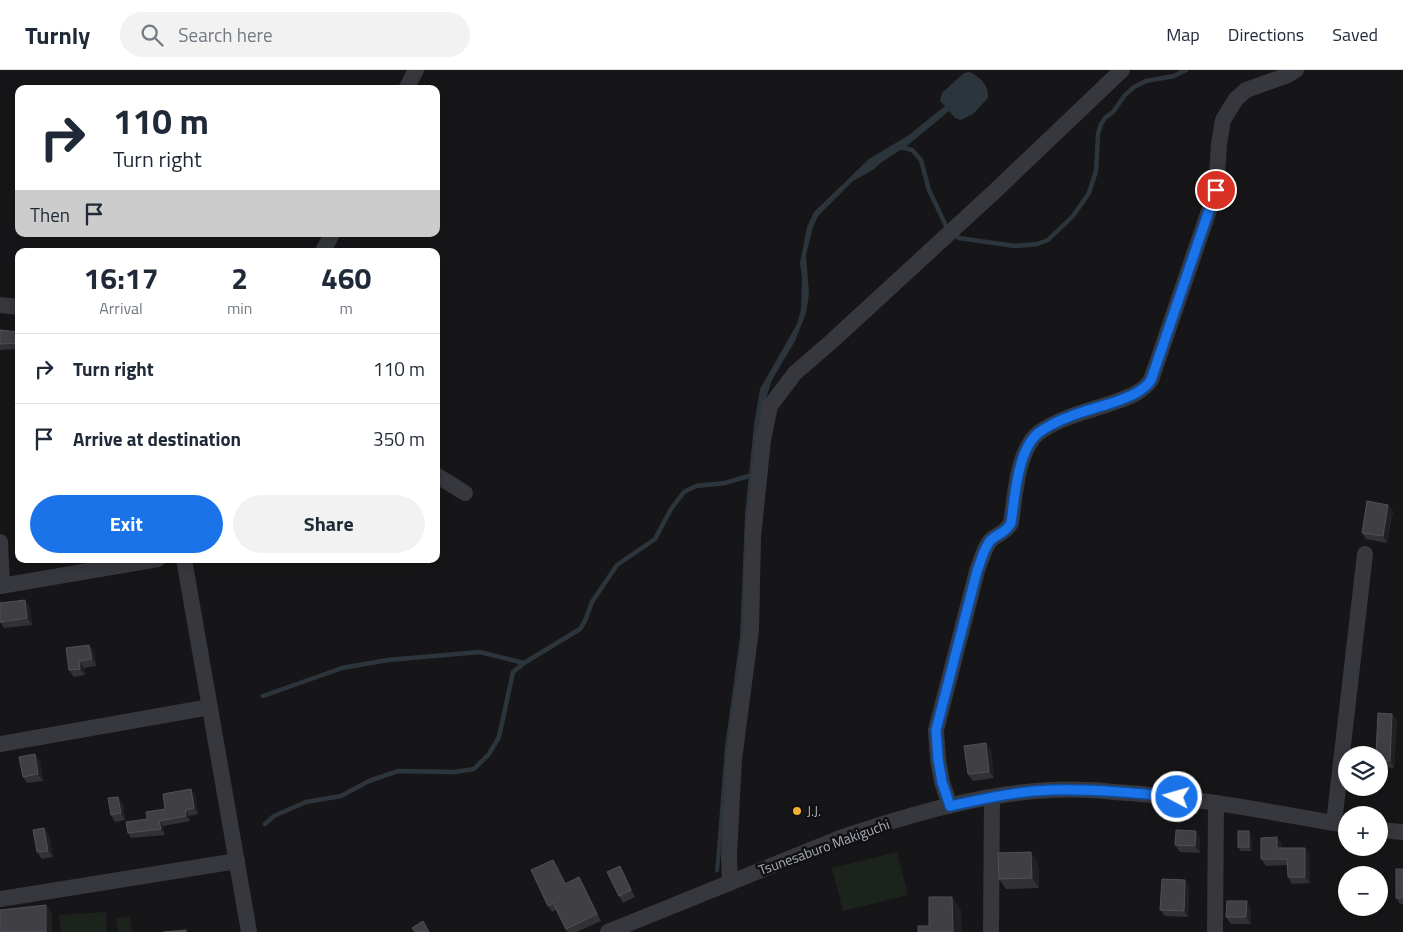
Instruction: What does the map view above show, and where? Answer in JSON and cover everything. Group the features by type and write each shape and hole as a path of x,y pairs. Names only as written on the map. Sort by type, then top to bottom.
{"street":[{"path":"408,85 416,70"},
{"path":"730,883 729,856 734,759 751,630 753,537 764,440 770,406 794,373 832,341 994,192 1122,70"},
{"path":"950,806 942,782 936,730 977,571 990,540 1006,531 1011,523 1020,467 1029,443 1040,431 1064,419 1122,399 1139,392 1147,386 1151,380 1216,190 1219,144 1223,120 1236,99 1246,90 1288,75 1296,70"},
{"path":"0,305 15,307"},
{"path":"440,477 465,492"},
{"path":"0,542 1,586 135,563"},
{"path":"1342,806 1365,554"},
{"path":"185,563 249,932"},
{"path":"0,744 210,707"},
{"name":"Tsunesaburo Makiguchi","path":"608,932 843,837 878,825 992,797 1050,790 1100,791 1177,797 1338,824"},
{"path":"991,932 992,797"},
{"path":"1215,932 1216,803"},
{"path":"1388,831 1403,832"},
{"path":"0,899 236,861"}],"shaded area":[{"path":"970,72 984,82 988,93 988,98 973,114 961,120 955,118 949,111 908,145 873,170 853,181 818,216 813,227 806,255 809,294 806,313 795,341 772,380 758,423 747,612 730,749 719,871 715,873 725,747 740,637 745,515 754,425 760,389 797,324 801,309 802,278 800,263 807,227 814,212 869,159 909,135 945,106 940,101 942,93 964,73"},
{"path":"897,852 908,895 843,911 832,868"},
{"path":"106,912 107,932 61,932 59,915"},
{"path":"130,917 132,932 118,932 116,918"}],"building":[{"path":"0,330 15,332 15,343 0,344"},
{"path":"1367,501 1388,505 1383,536 1362,533"},
{"path":"25,600 27,618 0,622 0,603"},
{"path":"89,645 92,659 79,661 80,669 69,670 66,648"},
{"path":"1378,713 1392,714 1390,761 1388,761 1388,746 1376,746"},
{"path":"986,743 989,772 968,774 964,746"},
{"path":"35,754 38,774 23,777 19,757"},
{"path":"191,789 194,808 185,810 186,816 159,821 161,829 128,833 126,822 147,819 146,812 165,809 163,794"},
{"path":"118,797 121,813 111,815 108,798"},
{"path":"44,828 48,851 37,852 33,830"},
{"path":"1176,830 1196,831 1195,846 1175,845"},
{"path":"1238,831 1249,831 1249,847 1238,847"},
{"path":"1277,837 1277,848 1305,848 1305,877 1288,877 1287,859 1261,859 1261,838"},
{"path":"1031,852 1032,878 999,879 998,853"},
{"path":"553,860 565,884 579,877 597,914 566,929 553,903 548,906 531,870"},
{"path":"620,866 631,890 619,896 607,872"},
{"path":"1396,869 1403,869 1403,898 1396,898"},
{"path":"1162,879 1185,880 1184,911 1160,910"},
{"path":"929,897 952,897 953,932 918,932 918,926 929,926"},
{"path":"1227,901 1247,901 1246,917 1226,917"},
{"path":"46,905 46,932 0,932 0,910"},
{"path":"423,921 429,932 415,932 412,928"},
{"path":"186,930 186,932 164,932"}],"waterway":[{"path":"900,147 912,150 921,160 929,190 948,230 959,238 1015,246 1037,244 1048,240 1073,216 1089,193 1096,171 1098,134 1105,118 1113,112 1125,95 1134,87 1146,81 1174,76 1186,70"},
{"path":"265,824 274,816 306,802 341,796 369,781 398,771 455,772 474,769 489,754 499,737 513,672 524,663 580,629 592,602 617,565 655,539 671,509 684,492 696,486 725,483 752,475"},
{"path":"263,696 342,668 388,660 480,652 524,663"}],"place":[{"name":"J.J.","path":"797,811"}],"route":[{"path":"1177,797 1100,791 1050,790 1009,794 950,806 942,782 936,730 977,571 990,540 1006,531 1011,523 1020,467 1029,443 1040,431 1064,419 1122,399 1139,392 1147,386 1151,380 1216,190"}]}
